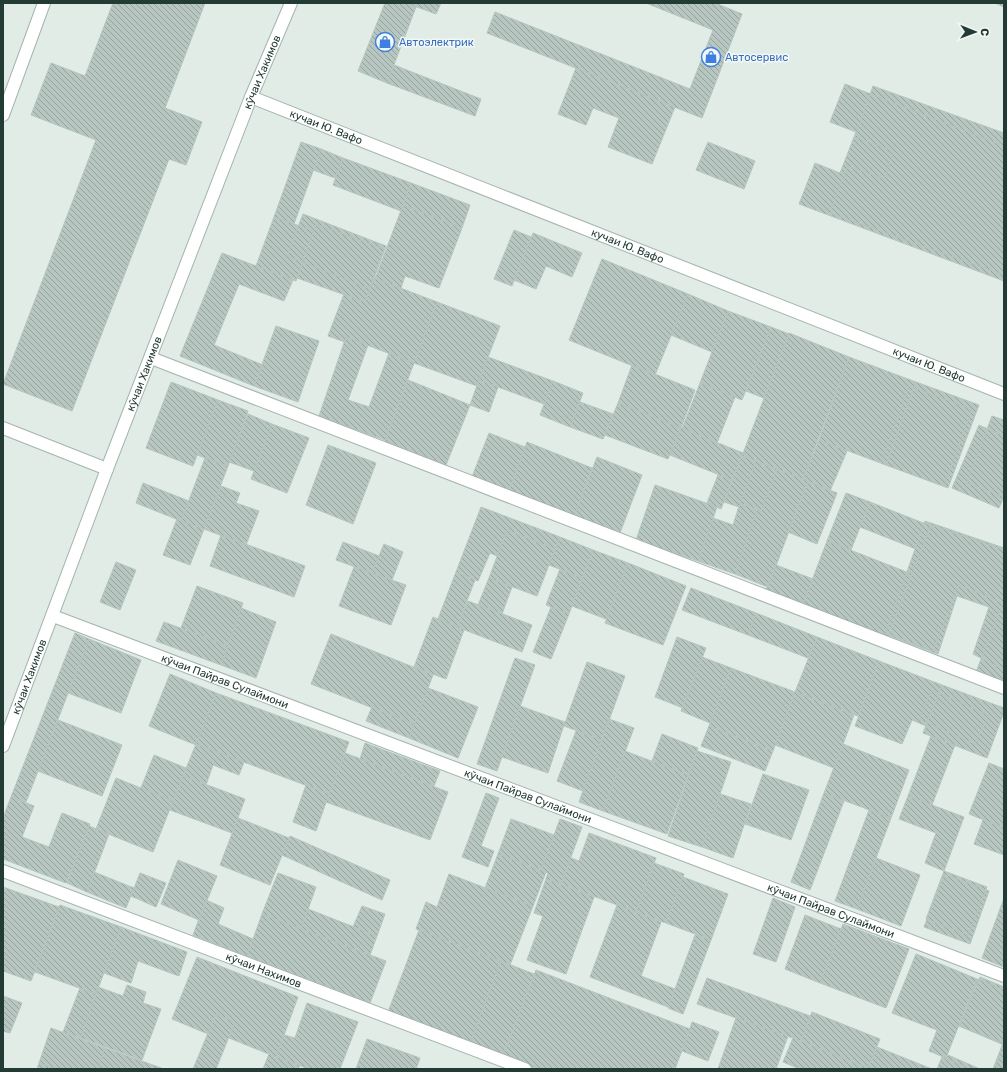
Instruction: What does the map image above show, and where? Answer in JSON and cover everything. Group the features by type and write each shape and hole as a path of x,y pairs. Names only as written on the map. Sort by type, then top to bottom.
{"street":[{"path":"3,115 44,3"},
{"name":"кӯчаи Хакимов","path":"3,746 107,469 251,97 291,3"},
{"name":"кучаи Ю. Вафо","path":"251,97 1004,394"},
{"path":"151,358 1004,688"},
{"path":"3,428 107,469"},
{"name":"кӯчаи Пайрав Сулаймони","path":"53,616 1004,976"},
{"name":"кӯчаи Нахимов","path":"3,871 525,1069"}],"building":[{"path":"113,3 205,3 165,108 202,122 186,165 169,159 72,411 3,384 96,140 31,115 51,63 85,76"},
{"path":"385,3 406,3 416,7 387,83 358,71"},
{"path":"406,3 441,3 436,14"},
{"path":"646,3 715,3 742,14 702,118 487,33 495,12 690,89 713,30"},
{"path":"995,3 1004,3 1004,7"},
{"path":"394,65 481,99 475,116 387,83"},
{"path":"576,68 675,107 652,164 608,147 619,118 593,108 586,125 558,114"},
{"path":"845,84 1004,146 1004,281 799,204 815,163 840,173 856,132 830,122"},
{"path":"873,86 1004,133 1004,275 830,213 847,166 884,179 894,151 855,137"},
{"path":"301,142 321,149 294,224 274,217"},
{"path":"708,142 755,161 744,189 696,170"},
{"path":"321,149 343,158 335,178 313,170"},
{"path":"343,158 411,183 401,211 333,185"},
{"path":"411,183 470,205 462,228 403,205"},
{"path":"403,205 462,228 439,288 405,276 401,288 375,279"},
{"path":"303,214 386,246 370,289 287,256"},
{"path":"274,217 314,231 296,281 256,266"},
{"path":"316,224 384,249 365,302 297,278"},
{"path":"514,230 531,237 512,286 494,279"},
{"path":"533,233 582,253 572,277 546,266 536,289 514,280"},
{"path":"222,253 293,280 284,301 239,284 214,345 263,365 254,386 180,356"},
{"path":"602,259 688,294 655,375 569,340"},
{"path":"374,278 437,302 414,363 346,337 345,342 328,336 344,294 365,302"},
{"path":"688,294 728,311 712,352 671,335"},
{"path":"437,302 500,326 477,386 414,363"},
{"path":"728,311 771,327 742,400 700,383"},
{"path":"276,326 319,341 298,402 254,386"},
{"path":"771,327 789,334 764,398 746,391"},
{"path":"789,333 849,357 803,479 742,456"},
{"path":"346,337 368,345 348,400 369,407 389,353 414,363 385,440 319,416"},
{"path":"488,357 553,381 544,404 479,380"},
{"path":"849,357 916,382 886,465 819,440"},
{"path":"632,365 695,390 681,428 618,403"},
{"path":"408,380 470,405 446,465 385,441"},
{"path":"479,380 498,387 489,412 470,405"},
{"path":"553,381 583,393 570,427 540,415"},
{"path":"171,382 218,400 193,466 146,448"},
{"path":"916,382 979,405 948,488 886,465"},
{"path":"700,383 735,397 717,443 682,429"},
{"path":"909,386 972,409 944,486 881,463"},
{"path":"218,400 248,411 228,466 197,455"},
{"path":"580,402 613,414 603,439 570,427"},
{"path":"618,403 681,428 668,459 605,435"},
{"path":"248,414 272,424 254,471 229,462"},
{"path":"992,416 1004,420 1004,436 987,429"},
{"path":"272,424 309,438 287,493 251,479"},
{"path":"979,425 1004,436 1004,496 999,508 952,488"},
{"path":"681,428 743,453 732,480 670,455"},
{"path":"987,429 1004,436 1004,497 967,483"},
{"path":"489,433 525,447 509,491 472,477"},
{"path":"819,440 847,451 830,491 803,479"},
{"path":"527,442 592,468 574,516 509,491"},
{"path":"328,445 376,463 353,524 306,505"},
{"path":"742,456 756,461 739,507 724,502"},
{"path":"597,457 642,475 620,533 574,516"},
{"path":"205,458 228,466 204,529 181,521"},
{"path":"756,461 777,469 761,511 740,503"},
{"path":"777,469 808,481 768,587 735,574 757,510 761,511"},
{"path":"718,475 732,480 721,509 707,503"},
{"path":"808,481 837,493 817,544 788,532"},
{"path":"143,483 189,501 181,521 136,503"},
{"path":"655,485 717,507 698,561 636,540"},
{"path":"221,486 240,493 236,503 259,511 246,545 204,529"},
{"path":"846,493 870,502 851,550 827,541"},
{"path":"870,502 931,526 921,551 860,527"},
{"path":"740,503 757,510 735,574 698,561 713,518 733,525"},
{"path":"481,507 560,537 555,549 507,530 497,556 490,553 478,581 456,572"},
{"path":"177,519 204,529 190,565 163,555"},
{"path":"925,521 1004,548 1004,670 973,654 989,607 957,596 938,654 885,634"},
{"path":"931,525 1004,550 1004,683 976,672 1003,603 959,585 933,651 889,634"},
{"path":"507,530 555,549 537,596 489,578"},
{"path":"221,535 305,566 294,597 210,566"},
{"path":"560,537 593,550 582,578 549,565"},
{"path":"827,541 912,574 888,637 803,604"},
{"path":"343,542 379,556 372,573 336,560"},
{"path":"384,544 403,552 392,580 372,573"},
{"path":"593,550 628,563 606,619 572,606"},
{"path":"116,562 136,570 120,610 100,602"},
{"path":"628,563 686,586 663,645 605,623"},
{"path":"776,565 813,579 803,604 766,590"},
{"path":"354,567 406,585 391,625 339,606"},
{"path":"560,569 582,578 569,614 546,605"},
{"path":"456,572 475,580 457,627 438,619"},
{"path":"489,578 512,587 502,614 478,605"},
{"path":"197,586 243,603 228,646 181,628"},
{"path":"691,588 756,613 748,635 682,610"},
{"path":"468,601 532,625 522,652 457,627"},
{"path":"551,607 569,614 551,659 533,652"},
{"path":"241,608 276,622 256,678 221,665"},
{"path":"756,613 817,637 808,658 748,635"},
{"path":"433,617 464,630 446,679 414,667"},
{"path":"164,622 228,646 221,665 156,641"},
{"path":"75,633 89,639 26,802 11,797"},
{"path":"331,634 433,675 414,724 311,684"},
{"path":"677,637 706,648 683,708 655,697"},
{"path":"817,637 879,661 858,716 795,692"},
{"path":"89,639 141,660 121,713 68,693"},
{"path":"702,657 731,668 710,723 681,711"},
{"path":"515,658 535,665 497,771 477,764"},
{"path":"879,661 942,685 926,726 912,720 902,744 855,726"},
{"path":"587,662 625,676 602,740 564,726"},
{"path":"731,668 795,692 773,751 709,726"},
{"path":"170,674 216,693 196,745 149,726"},
{"path":"942,685 1004,708 1004,712 987,758 923,733"},
{"path":"428,688 478,707 458,758 409,738"},
{"path":"932,690 988,715 975,744 919,719"},
{"path":"795,692 854,715 834,768 775,745"},
{"path":"216,693 349,742 329,794 196,744"},
{"path":"520,706 565,722 548,773 502,757"},
{"path":"372,707 414,724 409,738 366,721"},
{"path":"609,719 634,728 603,811 579,802"},
{"path":"58,720 122,745 102,796 38,771"},
{"path":"709,726 773,751 765,771 701,746"},
{"path":"576,731 602,740 583,791 557,781"},
{"path":"662,734 698,748 688,775 652,761"},
{"path":"931,736 955,745 932,805 908,796"},
{"path":"365,743 440,771 434,786 360,759"},
{"path":"196,744 244,762 239,775 213,765 206,785 183,776"},
{"path":"843,744 909,770 891,818 824,793"},
{"path":"625,751 688,775 667,834 603,811"},
{"path":"697,751 731,762 702,847 668,836"},
{"path":"345,753 448,792 430,840 326,802"},
{"path":"154,755 186,768 173,801 141,788"},
{"path":"989,763 1004,769 1004,828 969,814"},
{"path":"763,774 809,790 791,840 745,824"},
{"path":"183,776 245,799 232,833 170,810"},
{"path":"116,778 173,801 153,852 96,829"},
{"path":"306,785 329,794 316,831 293,822"},
{"path":"486,793 499,798 481,846 494,851 488,867 462,857"},
{"path":"824,793 844,801 810,890 791,882"},
{"path":"720,794 751,804 733,858 702,847"},
{"path":"908,796 964,817 944,871 925,863 936,833 899,819"},
{"path":"11,797 34,806 22,837 49,847 62,813 90,824 66,883 3,859 3,818"},
{"path":"869,810 891,818 857,909 835,901"},
{"path":"238,818 289,838 270,885 220,865"},
{"path":"511,819 554,835 541,870 498,854"},
{"path":"560,819 582,827 561,884 546,879 548,873 541,870"},
{"path":"983,820 1004,828 1004,855 974,844"},
{"path":"89,826 109,834 87,892 67,883"},
{"path":"589,833 656,858 636,912 561,884 571,858 579,861"},
{"path":"290,836 390,880 382,900 282,855"},
{"path":"498,854 546,872 533,906 485,888"},
{"path":"876,858 920,875 901,926 857,909"},
{"path":"178,860 217,876 199,920 161,904"},
{"path":"654,863 684,874 666,923 636,912"},
{"path":"944,871 987,887 968,935 926,919"},
{"path":"94,872 134,888 126,908 87,892"},
{"path":"140,873 166,883 156,907 131,896"},
{"path":"278,873 316,887 301,929 262,914"},
{"path":"449,874 533,906 510,965 416,929 426,902 437,907"},
{"path":"944,874 989,891 970,944 924,927"},
{"path":"683,877 728,894 711,940 666,923"},
{"path":"546,879 594,897 566,974 527,960 543,916 534,913"},
{"path":"3,887 59,907 31,981 3,971"},
{"path":"773,898 795,907 776,962 753,954"},
{"path":"1004,898 1004,967 982,958"},
{"path":"206,900 224,908 218,924 253,939 247,956 193,935"},
{"path":"60,905 121,927 96,994 35,972"},
{"path":"617,905 661,922 641,976 675,989 668,1007 590,977"},
{"path":"362,906 385,914 377,936 353,927"},
{"path":"308,909 377,936 370,955 301,929"},
{"path":"262,914 386,961 370,1003 247,956"},
{"path":"805,915 841,929 820,983 785,969"},
{"path":"843,924 909,949 886,1008 820,983"},
{"path":"121,927 187,952 179,976 138,961 131,983 104,973"},
{"path":"419,930 501,961 470,1043 388,1012"},
{"path":"695,935 711,940 683,1014 668,1008"},
{"path":"1004,947 1004,957 1000,956"},
{"path":"916,954 977,979 946,1058 929,1051 937,1030 892,1013"},
{"path":"197,957 298,997 276,1057 229,1038 235,1022 216,1014 208,1034 172,1019"},
{"path":"501,961 534,974 503,1056 470,1043"},
{"path":"536,970 690,1029 675,1069 537,1069 503,1056"},
{"path":"980,977 1004,987 1004,1045 959,1026"},
{"path":"707,978 810,1016 801,1041 697,1004"},
{"path":"977,979 1004,990 1004,1069 993,1069 1003,1043 960,1026"},
{"path":"127,985 146,992 143,1003 161,1009 142,1060 81,1038 98,987 123,996"},
{"path":"80,988 96,994 81,1038 63,1032"},
{"path":"3,996 22,1003 10,1033 3,1031"},
{"path":"307,1003 358,1022 340,1069 309,1069 276,1057 284,1035 295,1038"},
{"path":"812,1012 880,1039 868,1068 801,1041"},
{"path":"216,1014 235,1022 216,1069 193,1069"},
{"path":"736,1018 788,1036 776,1069 718,1069"},
{"path":"692,1022 719,1032 708,1061 682,1051"},
{"path":"51,1028 105,1048 98,1069 56,1069 39,1063"},
{"path":"793,1038 868,1069 800,1069 783,1062"},
{"path":"367,1039 420,1058 416,1069 356,1069"},
{"path":"1004,1045 1004,1069 994,1069"},
{"path":"877,1047 932,1069 868,1069"},
{"path":"105,1048 164,1069 98,1069"},
{"path":"269,1054 300,1065 298,1069 263,1069"},
{"path":"948,1055 980,1069 942,1069"},
{"path":"942,1057 972,1069 937,1069"},
{"path":"39,1063 56,1069 37,1069"}],"place":[{"name":"Автоэлектрик","path":"385,42"},
{"name":"Автосервис","path":"711,57"}]}
